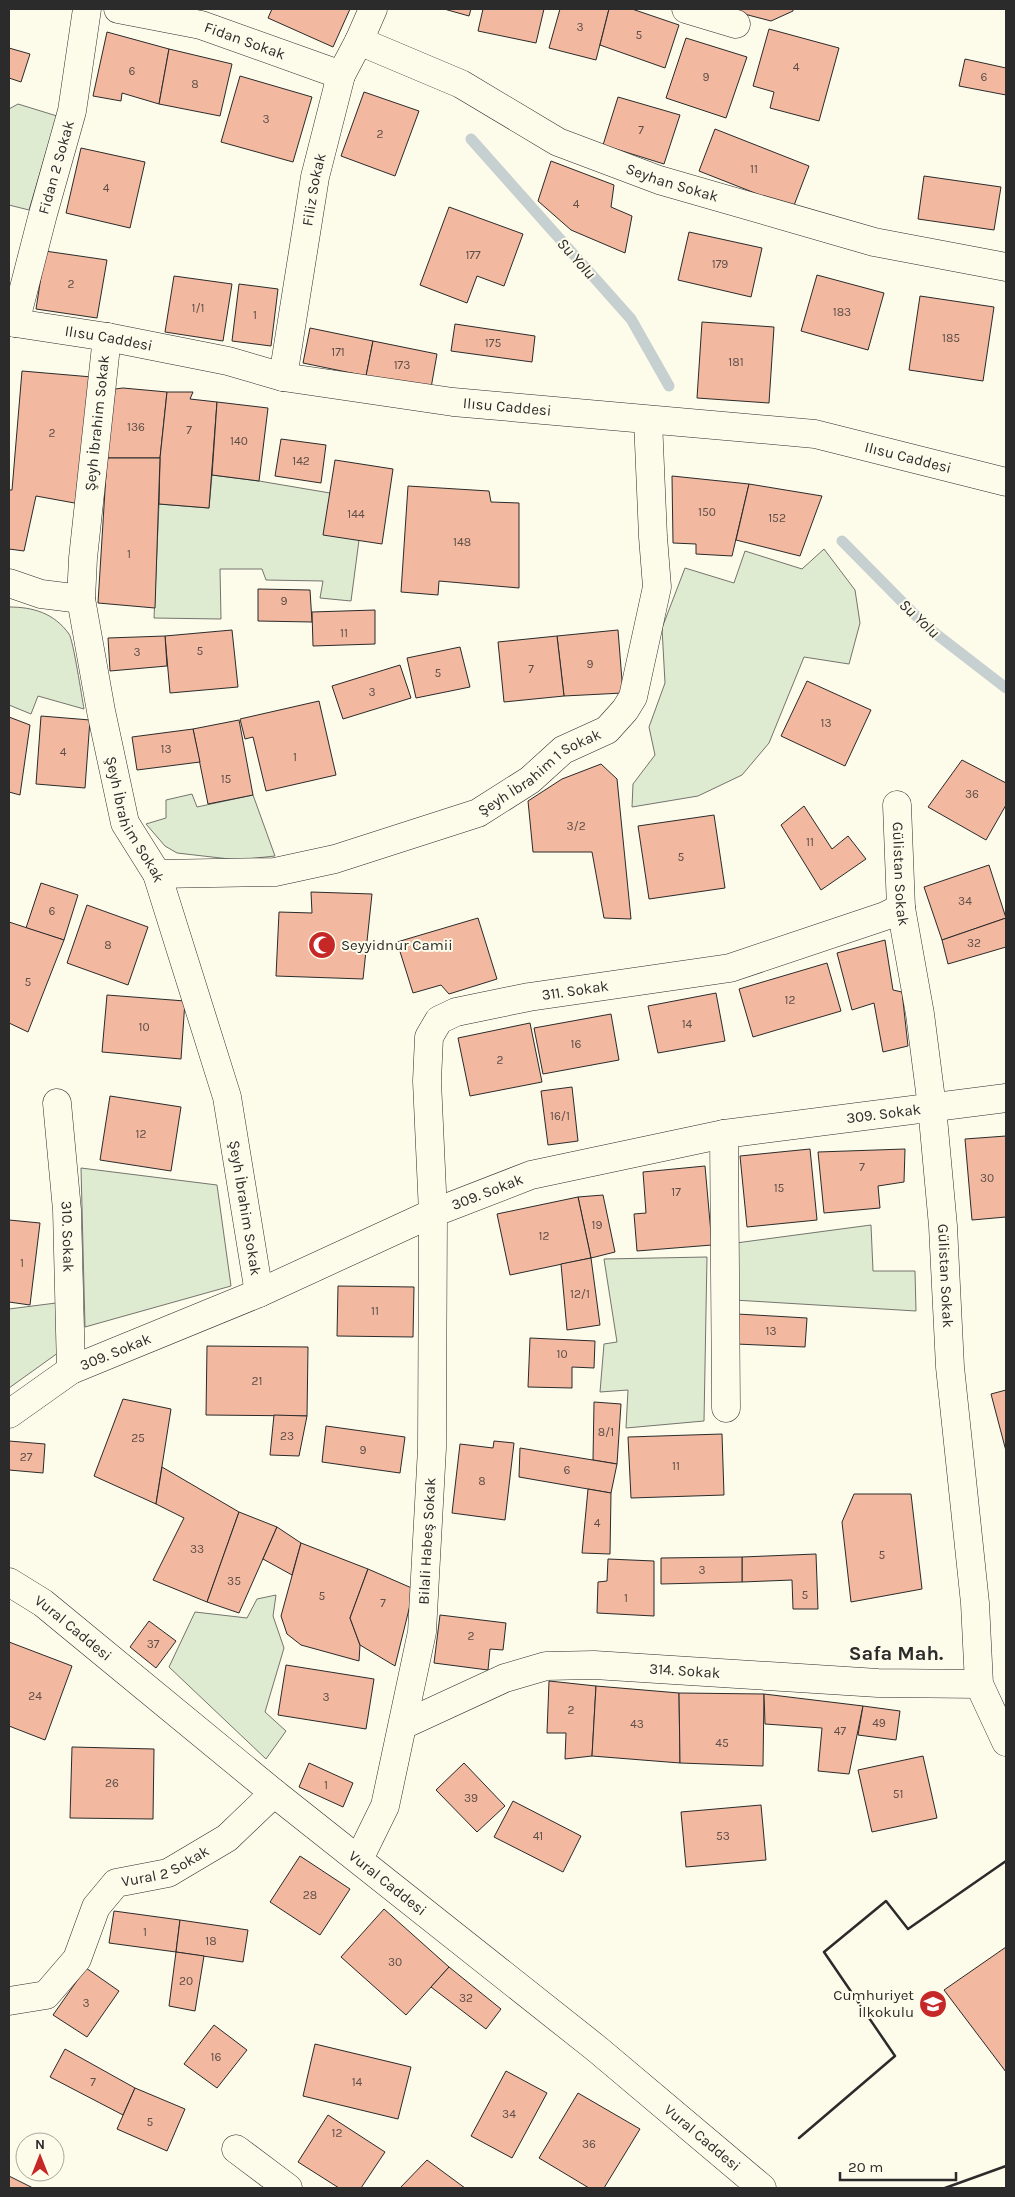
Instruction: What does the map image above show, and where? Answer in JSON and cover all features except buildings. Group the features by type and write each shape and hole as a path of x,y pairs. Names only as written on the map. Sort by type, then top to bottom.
{"street":[{"name":"Fidan 2 Sokak","path":"12,322 72,112 87,9"},
{"name":"Fidan Sokak","path":"118,9 201,25 341,76"},
{"name":"Filiz Sokak","path":"283,377 315,177 341,76 359,42 373,9"},
{"path":"686,9 736,24"},
{"name":"Seyhan Sokak","path":"359,42 461,84 558,142 659,180 874,242 1006,266"},
{"name":"Ilısu Caddesi","path":"12,322 106,337 228,361 283,377 453,402 815,434 1006,482"},
{"name":"Şeyh İbrahim Sokak","path":"106,337 83,558 81,599 101,711 126,823 157,874 227,1097 259,1293"},
{"name":"Şeyh İbrahim 1 Sokak","path":"157,874 275,872 334,860 478,813 530,780 562,750 606,730 625,710 633,697 657,587 652,537 648,420"},
{"path":"9,583 41,594 81,599"},
{"name":"Gülistan Sokak","path":"897,805 901,908 920,1014 932,1107 943,1226 950,1367 975,1603 979,1684 1006,1742"},
{"name":"311. Sokak","path":"433,1213 427,1081 429,1037 439,1020 456,1012 529,997 730,968 885,916 901,908"},
{"name":"309. Sokak","path":"9,1414 71,1370 259,1293 433,1213 531,1175 724,1134 1006,1098"},
{"name":"310. Sokak","path":"58,1103 67,1210 71,1370"},
{"path":"724,1134 726,1408"},
{"name":"Bilali Habeş Sokak","path":"359,1859 385,1806 422,1632 432,1448 433,1213"},
{"name":"Vural Caddesi","path":"9,1582 43,1603 274,1793 597,2049 762,2188"},
{"name":"314. Sokak","path":"403,1725 505,1678 546,1666 594,1665 878,1683 979,1684"},
{"name":"Vural 2 Sokak","path":"9,2001 46,1995 77,1959 96,1907 116,1883 168,1873 227,1838 274,1793"},
{"path":"236,2149 288,2188"}],"green space":[{"path":"18,104 57,116 29,210 9,205 9,109"},
{"path":"212,475 330,493 359,540 351,601 320,598 323,581 266,580 262,569 220,569 221,619 154,618 159,504 209,508"},
{"path":"824,549 855,590 860,623 849,664 804,657 769,743 742,775 698,796 632,807 633,784 655,755 649,727 665,683 662,628 685,568 734,583 745,551 802,569"},
{"path":"9,607 26,608 50,616 69,634 84,709 38,696 31,714 9,705"},
{"path":"192,794 197,807 253,795 275,856 238,860 177,853 165,846 146,824 166,818 166,800"},
{"path":"81,1168 217,1185 231,1286 85,1327"},
{"path":"871,1225 873,1271 915,1271 916,1311 734,1300 736,1243"},
{"path":"707,1257 704,1421 626,1428 628,1390 600,1392 604,1344 617,1342 604,1259"},
{"path":"56,1303 62,1350 9,1388 9,1309"},
{"path":"276,1595 273,1616 284,1648 265,1712 286,1731 266,1759 169,1667 195,1612 247,1618 257,1599"}],"waterway":[{"name":"Su Yolu","path":"471,139 631,319 669,386"},
{"name":"Su Yolu","path":"842,541 927,627 1006,688"}],"wall":[{"path":"799,2138 895,2056 824,1952 886,1901 908,1929 1006,1861"},
{"path":"945,2188 1006,2166"}],"place":[{"name":"Seyyidnur Camii","path":"322,945"},
{"name":"Cumhuriyet İlkokulu","path":"933,2004"}],"district":[{"name":"Safa Mah.","path":"896,1653"}]}
